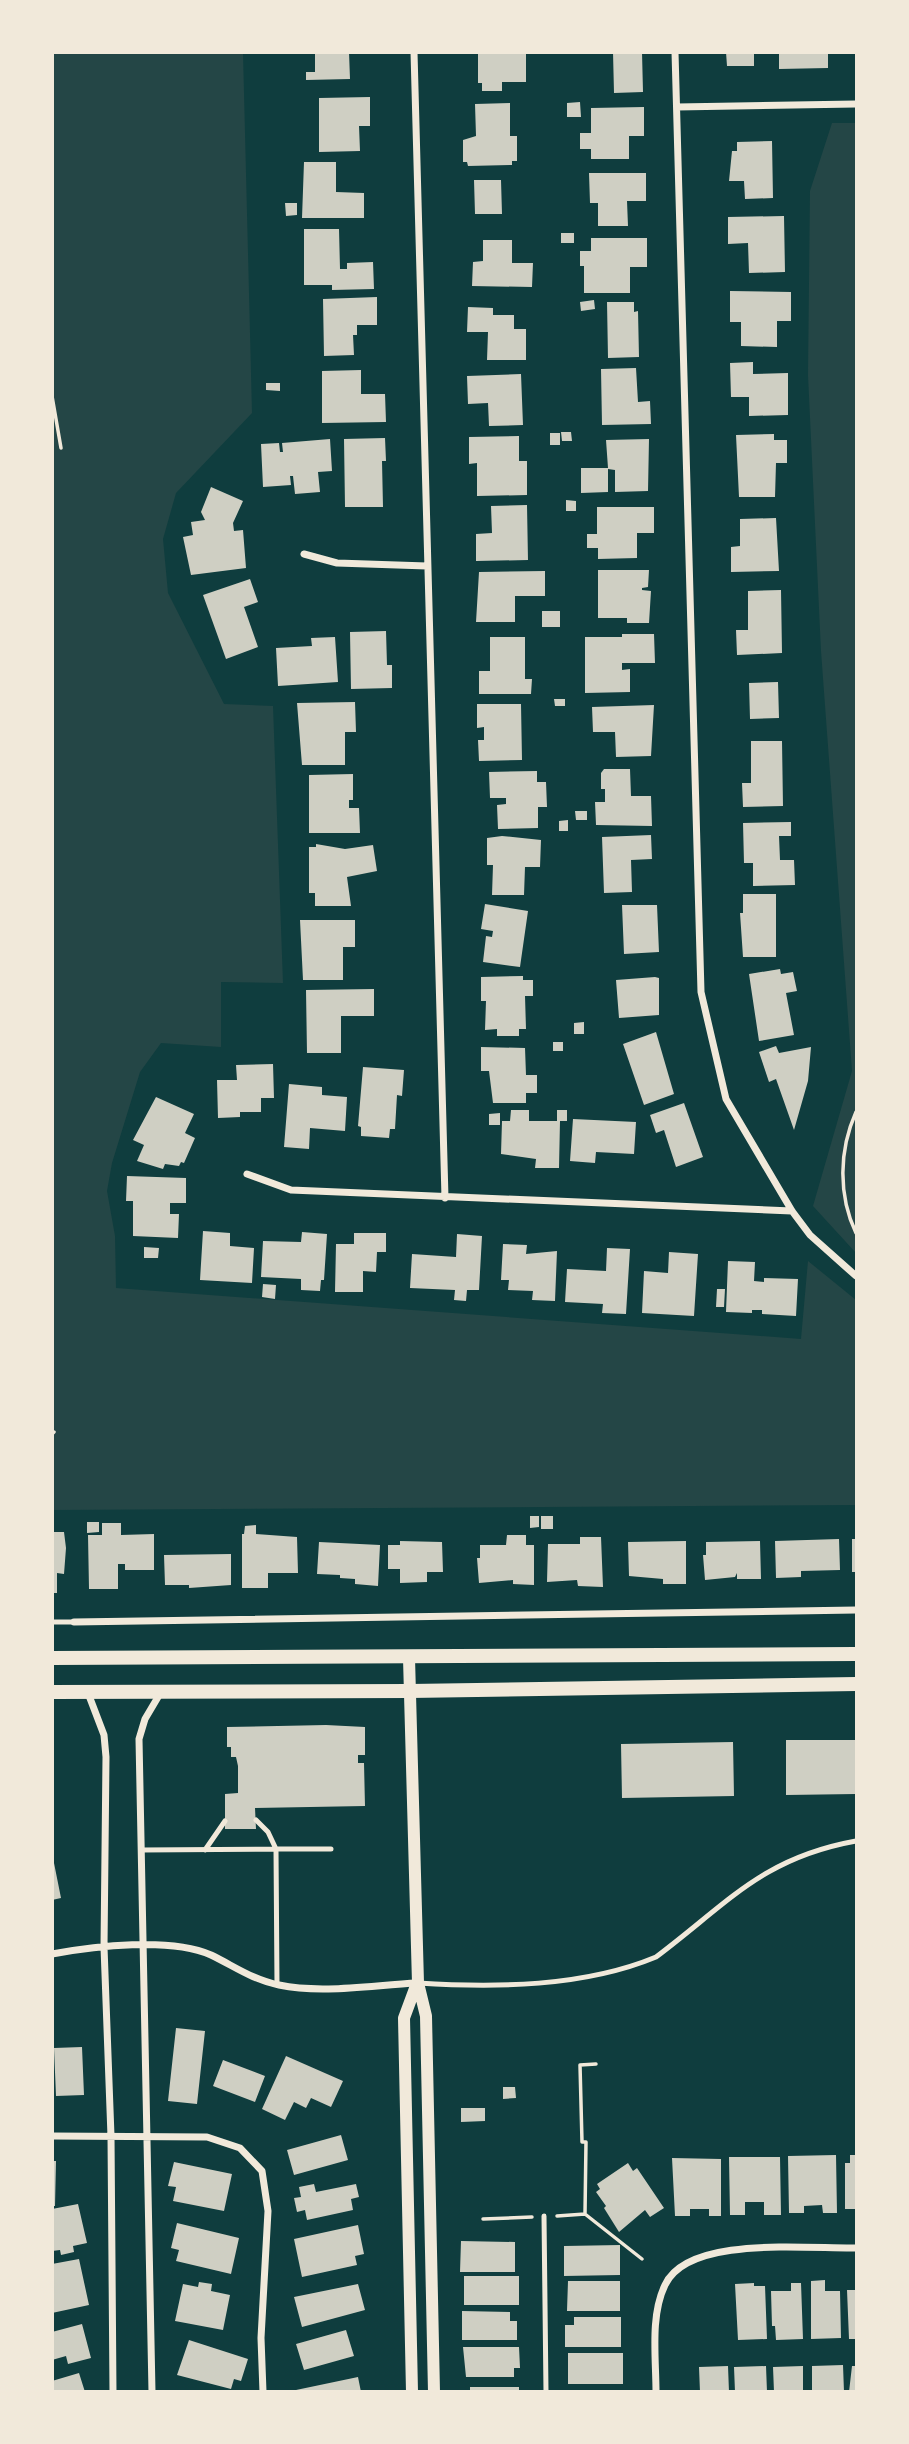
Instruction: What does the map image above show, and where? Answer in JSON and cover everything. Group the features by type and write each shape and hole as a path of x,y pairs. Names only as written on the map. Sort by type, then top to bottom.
{"main road":[{"path":"52,1658 856,1654"},
{"path":"52,1692 410,1691 856,1684"}],"street":[{"path":"414,52 445,1198"},
{"path":"675,52 701,992 726,1099 792,1211 810,1235 856,1276"},
{"path":"677,107 856,104"},
{"path":"304,554 337,563 426,566"},
{"path":"247,1174 291,1190 792,1211"},
{"path":"74,1622 856,1611"},
{"path":"409,1658 418,1983 426,2016 434,2392"},
{"path":"152,2392 139,1739 145,1718 161,1692"},
{"path":"88,1693 104,1735 106,1757 104,1947 111,2136 113,2392"},
{"path":"52,1954 104,1947 190,1949 211,1955 246,1975 277,1985 298,1988 418,1983"},
{"path":"412,2392 404,2018 418,1983"},
{"path":"52,2136 207,2137 240,2148 261,2171 268,2211 261,2338 263,2392"},
{"path":"656,2392 657,2318 662,2292 669,2277 690,2259 717,2252 856,2248"}],"lane":[{"path":"52,1622 74,1622"},
{"path":"256,1820 268,1832 276,1849 277,1985"},
{"path":"205,1850 225,1821"},
{"path":"418,1983 520,1982 586,1976 635,1965 656,1957 764,1872 806,1853 856,1841"},
{"path":"141,1850 331,1849"},
{"path":"544,2216 546,2392"}],"path":[{"path":"52,396 61,448"},
{"path":"856,1112 844,1151 844,1197 856,1233"},
{"path":"585,2214 586,2142 582,2142 580,2065 596,2064"},
{"path":"483,2219 585,2214 642,2259"}],"shaded area":[{"path":"52,53 243,53 252,413 176,493 163,539 168,593 224,704 273,706 283,983 221,982 221,1047 161,1043 140,1072 112,1163 107,1191 115,1236 116,1288 801,1339 808,1261 856,1300 856,1505 53,1510"},
{"path":"832,123 856,123 856,1253 813,1206 852,1071 821,651 808,375 810,191"}],"building":[{"path":"315,52 349,52 350,79 306,80 306,72 315,72"},
{"path":"478,52 526,52 526,82 502,82 502,91 482,91 482,83 478,83"},
{"path":"613,52 642,52 643,92 614,93"},
{"path":"726,52 754,52 754,66 727,66"},
{"path":"779,52 828,52 828,68 779,69"},
{"path":"370,97 370,126 359,126 360,151 319,152 319,98"},
{"path":"580,102 581,117 567,117 567,103"},
{"path":"510,103 510,136 517,136 517,161 512,161 512,165 468,166 467,162 463,162 463,140 476,136 475,104"},
{"path":"644,107 644,136 629,136 629,159 591,159 591,149 580,149 580,133 591,133 591,108"},
{"path":"772,141 773,198 745,199 744,181 729,181 732,151 737,151 737,142"},
{"path":"304,162 336,162 336,192 364,193 364,218 302,218"},
{"path":"589,173 646,173 646,201 627,201 628,226 598,226 598,203 590,203"},
{"path":"474,180 501,180 502,214 475,214"},
{"path":"285,203 297,203 297,215 286,216"},
{"path":"784,216 785,272 749,273 748,243 728,244 728,217"},
{"path":"304,229 339,229 340,269 347,269 347,263 373,262 374,289 332,290 332,285 304,285"},
{"path":"561,233 574,233 574,243 561,243"},
{"path":"591,238 647,238 647,267 630,267 630,293 584,293 584,266 580,266 580,251 591,251"},
{"path":"483,240 512,240 512,263 533,263 532,287 472,286 473,262 483,261"},
{"path":"730,291 791,292 791,321 777,321 777,347 741,346 741,322 730,322"},
{"path":"377,297 377,325 357,325 357,335 353,335 354,355 324,356 323,299"},
{"path":"594,300 595,309 581,311 580,302"},
{"path":"607,302 634,302 634,312 638,311 639,357 608,358"},
{"path":"468,307 493,308 493,315 514,315 514,329 526,329 526,360 487,360 488,332 467,332"},
{"path":"753,362 753,374 788,373 788,415 749,416 749,397 731,397 730,363"},
{"path":"636,368 638,402 650,401 651,424 602,425 601,369"},
{"path":"361,370 361,394 385,394 386,422 322,423 322,371"},
{"path":"521,374 523,425 489,426 488,403 468,404 467,376"},
{"path":"266,383 280,383 280,391 266,390"},
{"path":"561,432 571,432 572,441 562,441"},
{"path":"550,433 560,433 560,445 550,445"},
{"path":"774,434 774,440 787,440 787,463 776,463 775,497 739,497 736,435"},
{"path":"519,436 519,461 527,461 527,495 477,496 477,463 469,464 469,437"},
{"path":"385,438 386,461 382,461 383,507 345,507 344,439"},
{"path":"330,439 332,471 318,472 320,492 295,494 293,476 290,476 291,485 263,487 261,444 279,443 280,452 283,452 282,443"},
{"path":"649,439 648,491 615,492 615,470 608,469 608,492 581,493 581,468 608,468 606,440"},
{"path":"211,487 243,501 233,523 234,531 243,530 246,568 191,575 183,537 193,535 191,522 205,520 201,512"},
{"path":"566,500 576,501 576,511 566,511"},
{"path":"527,505 528,560 476,561 476,534 492,533 491,506"},
{"path":"597,507 654,507 654,533 637,533 637,558 598,559 598,548 587,548 587,534 597,534"},
{"path":"776,518 779,571 731,572 731,547 740,546 740,519"},
{"path":"598,570 649,570 648,587 642,590 651,591 649,623 627,623 627,618 598,618"},
{"path":"545,571 545,596 515,596 515,622 476,622 479,572"},
{"path":"250,579 258,602 244,607 258,647 226,659 203,595"},
{"path":"781,590 782,653 737,655 736,630 748,630 748,591"},
{"path":"542,611 560,611 560,627 542,627"},
{"path":"386,631 387,665 392,665 392,688 351,689 350,632"},
{"path":"622,634 654,634 655,663 622,663 622,670 630,669 630,692 585,693 585,637 622,637"},
{"path":"335,637 338,682 278,686 276,648 312,646 311,638"},
{"path":"490,637 525,637 525,679 532,679 531,694 479,694 479,671 490,671"},
{"path":"778,682 779,718 750,719 749,683"},
{"path":"554,699 565,699 565,706 555,706"},
{"path":"355,702 356,732 345,732 345,765 302,765 297,703"},
{"path":"477,704 521,704 522,760 479,761 478,740 484,740 484,727 477,728"},
{"path":"654,705 651,756 616,757 615,732 593,732 592,707"},
{"path":"751,741 782,741 783,806 743,807 742,783 751,783"},
{"path":"604,769 630,769 631,796 651,796 652,826 596,825 595,802 605,802 605,789 601,789 601,773"},
{"path":"537,771 537,782 546,782 547,807 538,807 538,828 498,829 497,805 506,804 506,798 490,798 489,772"},
{"path":"353,774 353,800 349,800 349,808 359,808 360,833 309,833 309,775"},
{"path":"575,811 587,811 587,820 576,820"},
{"path":"568,820 568,831 559,831 559,821"},
{"path":"791,822 791,836 779,836 780,860 794,860 795,885 753,886 753,863 744,863 743,823"},
{"path":"651,835 652,859 631,860 632,892 604,893 602,837"},
{"path":"502,836 541,840 540,867 525,867 524,895 492,895 493,865 487,865 487,838"},
{"path":"316,844 345,849 373,845 377,871 347,877 351,906 315,906 315,893 309,893 309,847 316,847"},
{"path":"743,894 776,894 776,957 743,957 740,913 743,913"},
{"path":"485,904 528,911 520,967 483,962 486,936 492,937 493,931 481,929"},
{"path":"622,905 657,905 659,952 624,954"},
{"path":"300,920 355,920 355,947 343,947 343,980 303,980"},
{"path":"780,969 781,974 793,972 797,991 786,993 794,1035 759,1041 749,974"},
{"path":"523,976 523,980 533,980 533,996 525,996 526,1029 519,1029 519,1036 497,1036 497,1029 485,1030 486,1001 481,1001 481,977"},
{"path":"659,978 659,1015 619,1018 616,980"},
{"path":"374,989 374,1016 341,1016 341,1053 307,1053 306,990"},
{"path":"584,1022 584,1034 574,1034 574,1023"},
{"path":"656,1032 674,1094 644,1105 623,1044"},
{"path":"553,1042 563,1042 563,1051 553,1051"},
{"path":"776,1046 779,1053 811,1047 808,1081 794,1130 776,1079 769,1082 759,1052"},
{"path":"481,1047 525,1048 526,1075 537,1075 537,1093 526,1093 526,1103 493,1103 489,1071 481,1071"},
{"path":"273,1064 274,1098 261,1098 261,1112 240,1112 240,1117 218,1118 217,1080 237,1080 236,1065"},
{"path":"363,1067 404,1070 402,1096 397,1095 395,1129 390,1129 389,1138 361,1136 361,1127 358,1126"},
{"path":"289,1084 322,1087 322,1095 347,1097 345,1131 310,1128 309,1149 284,1147"},
{"path":"156,1097 194,1114 185,1133 195,1138 184,1163 181,1162 179,1166 165,1164 163,1169 137,1161 144,1145 133,1140"},
{"path":"684,1103 703,1157 676,1167 664,1130 656,1133 650,1115"},
{"path":"511,1110 529,1110 529,1121 557,1121 557,1110 567,1110 567,1121 560,1121 559,1168 535,1168 536,1159 501,1154 502,1121 510,1121"},
{"path":"500,1113 500,1125 489,1125 489,1114"},
{"path":"573,1119 636,1122 634,1154 596,1152 595,1163 570,1161"},
{"path":"127,1176 186,1178 186,1203 170,1203 170,1214 179,1214 178,1238 133,1236 133,1201 126,1201"},
{"path":"203,1231 230,1233 230,1246 254,1248 252,1283 200,1280"},
{"path":"302,1232 327,1234 324,1280 321,1280 320,1291 301,1290 301,1279 261,1277 263,1241 301,1242"},
{"path":"354,1233 386,1233 386,1252 377,1252 376,1272 363,1271 363,1292 335,1292 336,1244 354,1244"},
{"path":"457,1234 482,1236 479,1290 467,1290 466,1301 454,1300 455,1290 410,1288 412,1254 456,1257"},
{"path":"503,1244 527,1245 526,1254 557,1251 555,1301 532,1300 533,1291 508,1290 509,1280 501,1280"},
{"path":"144,1247 159,1248 158,1258 144,1258"},
{"path":"607,1248 630,1249 626,1314 602,1313 603,1304 565,1302 567,1269 606,1271"},
{"path":"669,1252 698,1254 694,1316 642,1313 644,1271 668,1273"},
{"path":"728,1261 755,1262 754,1281 764,1282 764,1278 798,1279 796,1316 762,1314 762,1310 752,1310 752,1313 726,1312"},
{"path":"263,1284 276,1285 275,1299 262,1297"},
{"path":"717,1289 725,1289 724,1307 716,1307"},
{"path":"530,1516 539,1516 539,1527 530,1528"},
{"path":"541,1516 553,1516 553,1529 541,1529"},
{"path":"87,1522 99,1522 99,1532 87,1533"},
{"path":"102,1523 121,1523 121,1535 154,1534 154,1570 125,1570 125,1564 118,1564 118,1589 89,1589 88,1535 102,1535"},
{"path":"256,1525 256,1534 297,1537 298,1573 268,1573 268,1588 242,1588 242,1534 245,1526"},
{"path":"52,1532 64,1532 66,1548 64,1574 57,1573 57,1593 52,1593"},
{"path":"507,1535 526,1535 526,1545 534,1545 534,1585 513,1584 513,1580 479,1583 477,1558 480,1558 480,1545 506,1545"},
{"path":"580,1537 601,1537 603,1587 578,1586 577,1580 547,1582 548,1544 580,1544"},
{"path":"839,1539 840,1570 801,1571 801,1577 776,1578 775,1541"},
{"path":"852,1539 856,1539 856,1572 852,1572"},
{"path":"400,1541 442,1542 443,1572 427,1572 427,1582 400,1583 400,1569 388,1569 388,1545 400,1545"},
{"path":"686,1541 686,1584 663,1584 663,1579 629,1576 628,1542"},
{"path":"760,1541 761,1579 737,1579 737,1573 735,1577 705,1580 703,1555 706,1555 706,1542"},
{"path":"319,1542 380,1545 378,1586 355,1584 355,1579 340,1578 340,1575 317,1574"},
{"path":"231,1554 231,1585 189,1588 189,1585 165,1585 164,1555"},
{"path":"227,1727 365,1727 365,1755 358,1755 358,1763 364,1763 365,1806 255,1808 256,1829 225,1829 225,1794 238,1793 238,1766 236,1757 231,1757 231,1747 227,1747"},
{"path":"786,1740 856,1740 856,1794 786,1795"},
{"path":"733,1742 734,1796 622,1798 621,1744"},
{"path":"52,1853 61,1898 52,1900"},
{"path":"176,2028 205,2031 197,2104 168,2101"},
{"path":"82,2047 84,2095 56,2096 54,2048"},
{"path":"286,2056 343,2081 331,2107 311,2098 306,2108 294,2102 285,2120 262,2109"},
{"path":"223,2060 265,2076 255,2102 213,2086"},
{"path":"503,2087 515,2087 516,2098 503,2099"},
{"path":"461,2108 485,2108 485,2121 461,2122"},
{"path":"341,2135 348,2160 294,2175 287,2150"},
{"path":"836,2155 837,2213 823,2213 822,2205 804,2206 804,2213 789,2213 788,2156"},
{"path":"850,2155 856,2155 856,2209 845,2209 845,2163 850,2163"},
{"path":"729,2157 780,2157 781,2215 764,2215 764,2202 745,2202 745,2215 730,2215"},
{"path":"672,2158 721,2159 721,2216 709,2216 709,2209 690,2209 690,2216 675,2216"},
{"path":"52,2161 56,2161 55,2206 52,2206"},
{"path":"174,2162 232,2174 224,2211 173,2201 176,2187 168,2186"},
{"path":"628,2163 633,2171 637,2168 664,2208 650,2217 645,2210 619,2232 596,2192 600,2189 597,2184"},
{"path":"314,2184 316,2192 356,2184 359,2197 351,2199 353,2210 307,2220 305,2210 297,2212 294,2198 301,2197 299,2187"},
{"path":"78,2204 87,2243 73,2246 74,2252 61,2255 60,2250 52,2251 52,2209"},
{"path":"177,2223 239,2238 231,2274 176,2261 179,2250 171,2248"},
{"path":"358,2225 364,2254 355,2256 357,2265 302,2277 294,2239"},
{"path":"461,2241 515,2242 515,2272 460,2272"},
{"path":"620,2245 620,2275 564,2276 564,2246"},
{"path":"79,2259 89,2305 52,2313 52,2264"},
{"path":"464,2276 519,2276 519,2305 464,2305"},
{"path":"825,2280 825,2291 840,2291 841,2338 811,2339 811,2281"},
{"path":"568,2281 620,2281 620,2311 567,2311"},
{"path":"199,2282 212,2284 211,2291 230,2295 223,2330 175,2321 183,2284 198,2287"},
{"path":"754,2283 754,2286 765,2286 767,2339 738,2340 735,2284"},
{"path":"791,2283 801,2283 803,2339 776,2340 775,2326 772,2326 771,2291 791,2291"},
{"path":"358,2284 365,2310 302,2327 294,2297"},
{"path":"847,2290 856,2290 856,2339 849,2339"},
{"path":"462,2311 510,2312 510,2321 517,2321 517,2340 462,2340"},
{"path":"574,2317 621,2317 621,2347 565,2347 565,2325 574,2325"},
{"path":"82,2324 91,2358 68,2364 66,2356 52,2360 52,2332"},
{"path":"346,2330 354,2356 304,2370 296,2344"},
{"path":"189,2340 248,2359 241,2381 234,2379 231,2389 177,2375"},
{"path":"463,2347 519,2347 520,2368 514,2368 514,2377 466,2377"},
{"path":"568,2353 623,2353 623,2384 568,2384"},
{"path":"843,2365 844,2392 812,2392 812,2366"},
{"path":"728,2366 729,2392 700,2392 699,2367"},
{"path":"766,2366 767,2392 735,2392 734,2367"},
{"path":"803,2366 803,2392 774,2392 773,2367"},
{"path":"852,2366 856,2366 856,2392 849,2392"},
{"path":"79,2373 85,2392 52,2392 52,2381"},
{"path":"358,2377 361,2392 296,2392 296,2390"},
{"path":"470,2387 519,2387 519,2392 470,2392"}]}
